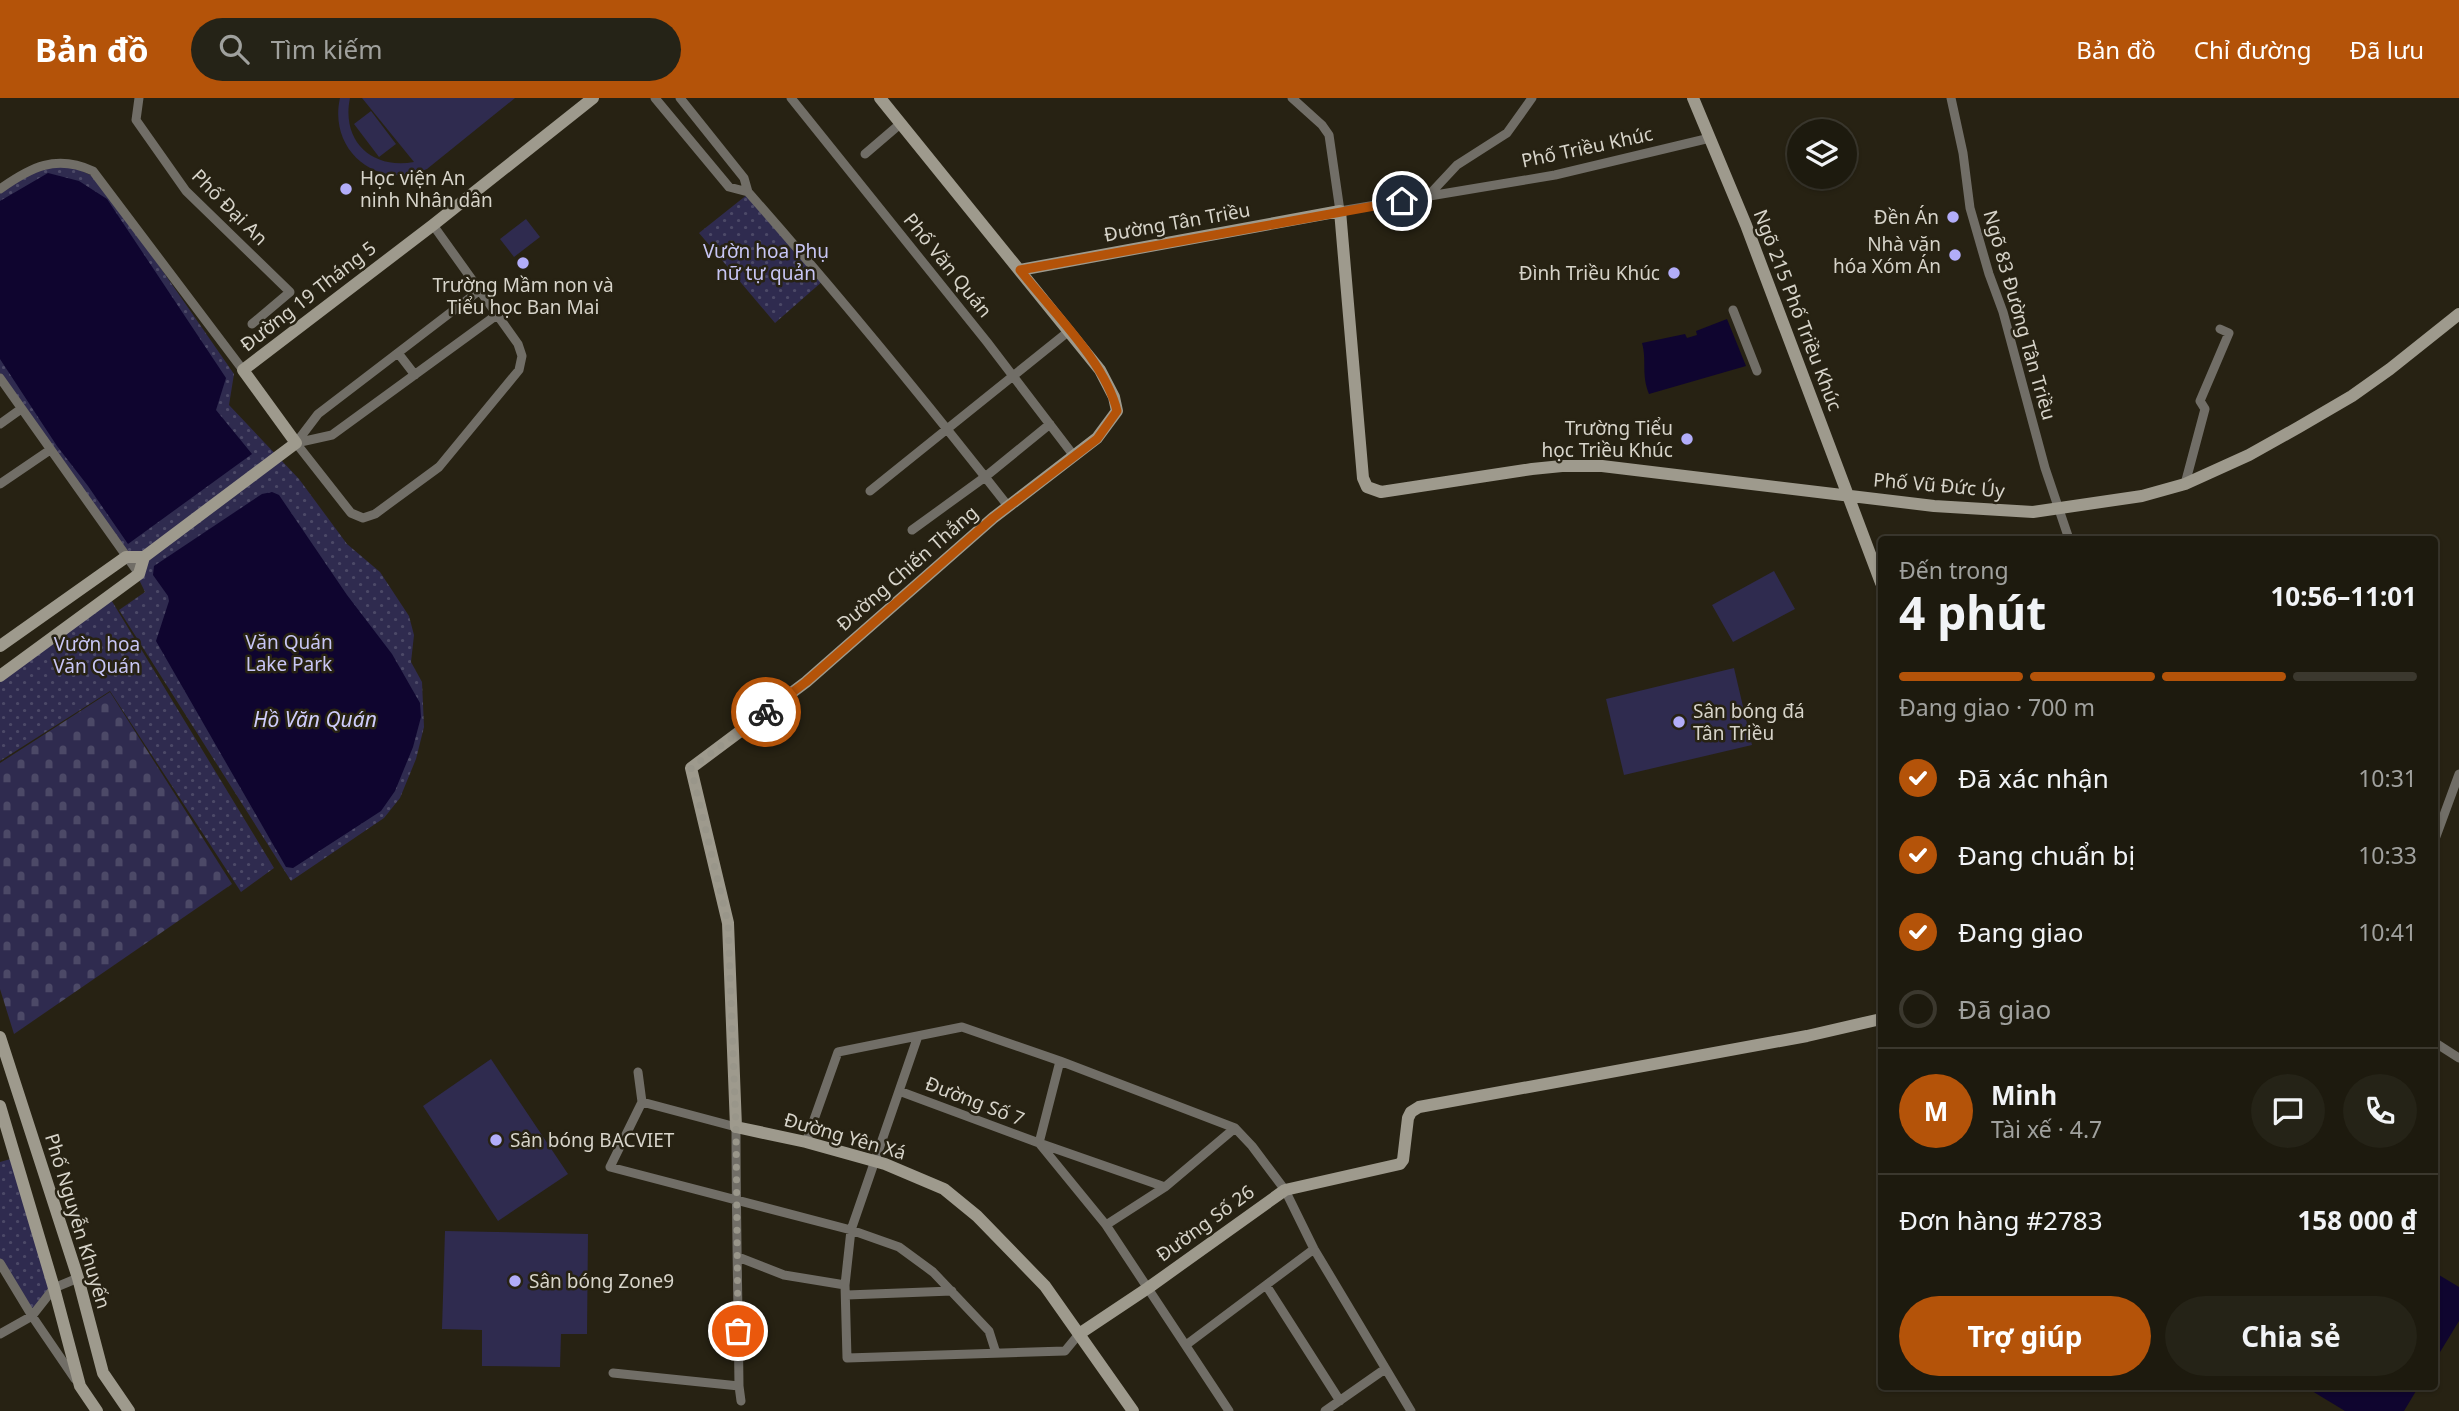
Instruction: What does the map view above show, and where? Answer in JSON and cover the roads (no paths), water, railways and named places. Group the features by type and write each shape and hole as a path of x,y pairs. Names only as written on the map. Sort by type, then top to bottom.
{"street":[{"name":"Phố Đại An","path":"139,98 135,120 186,191 290,292 252,324"},
{"name":"Đường 19 Tháng 5","path":"243,370 593,98"},
{"path":"655,98 729,187 748,192"},
{"path":"680,98 744,178 748,192 837,293 1008,506"},
{"name":"Phố Văn Quán","path":"790,98 1013,375 1074,456"},
{"name":"Đường Chiến Thắng","path":"736,1127 728,923 691,768 806,682 1008,506 1097,439 1117,411 1114,397 1100,370 880,98"},
{"path":"1292,98 1322,125 1329,135 1340,211"},
{"path":"1428,196 1457,165 1507,132 1532,98"},
{"path":"1693,98 1710,138"},
{"name":"Ngõ 83 Đường Tân Triều","path":"1951,98 1963,153 1970,208 2068,536"},
{"path":"865,154 900,124"},
{"name":"Phố Triều Khúc","path":"1428,196 1555,175 1710,138"},
{"name":"Ngõ 215 Phố Triều Khúc","path":"1710,138 1746,225 1878,575"},
{"name":"Đường 19 Tháng 5","path":"0,189 21,174 51,163 67,163 93,171 296,443"},
{"name":"Đường Tân Triều","path":"1020,270 1428,196"},
{"name":"Phố Vũ Đức Úy","path":"1340,211 1362,468 1367,487 1381,492 1532,469 1602,466 1934,506 2033,512 2142,496 2185,484 2249,455 2352,396 2412,353 2459,314"},
{"path":"296,443 351,513 363,517 375,513 439,467 519,370 522,356 518,344 433,225"},
{"path":"0,646 126,557 144,557 267,466 296,443 318,414 480,290"},
{"path":"1733,310 1757,371"},
{"path":"296,443 332,435 498,314"},
{"path":"2185,484 2205,409 2200,401 2229,333 2220,329"},
{"path":"870,491 1069,331"},
{"path":"398,353 415,374"},
{"path":"0,378 139,574"},
{"path":"0,424 21,409"},
{"path":"912,530 985,477 1051,424"},
{"path":"0,484 50,450"},
{"path":"0,676 139,574 144,557"},
{"path":"2438,831 2459,774"},
{"path":"1285,1191 1401,1164 1408,1118 1411,1112 1419,1107 1878,1020"},
{"path":"806,1142 838,1052 962,1027 1060,1061 1235,1128 1252,1146 1285,1191 1314,1249 1411,1411"},
{"path":"918,1036 852,1230 846,1290 847,1358 1065,1351 1079,1334"},
{"name":"Phố Nguyễn Khuyến","path":"0,1037 4,1069 78,1278 103,1373 129,1411"},
{"path":"2438,1045 2459,1058"},
{"path":"1060,1061 1038,1143 1106,1226 1229,1411"},
{"path":"638,1072 642,1102 610,1167 852,1230 899,1247 933,1272 989,1331 996,1353"},
{"name":"Đường Số 7","path":"899,1091 1038,1143 1165,1186"},
{"name":"Đường Yên Xá","path":"642,1102 874,1161 944,1189 977,1216 1045,1286 1133,1411"},
{"path":"0,1106 80,1386"},
{"path":"736,1127 741,1401"},
{"path":"1106,1226 1165,1186 1235,1128"},
{"name":"Đường Số 26","path":"1079,1334 1285,1191"},
{"path":"1186,1345 1314,1249"},
{"path":"738,1257 784,1275 846,1290 951,1291"},
{"path":"0,1263 32,1316 97,1411"},
{"path":"0,1335 32,1316 54,1288 78,1278"},
{"path":"1266,1284 1340,1401"},
{"path":"1325,1411 1385,1369"},
{"path":"613,1373 739,1386"}],"water":[{"path":"48,173 79,181 107,199 226,378 216,410 252,454 128,544 57,446 0,359 0,201"},
{"path":"1727,319 1746,366 1649,394 1642,343 1685,334 1687,338 1697,335 1696,331"},
{"name":"Hồ Văn Quán","path":"272,492 279,495 347,595 392,654 420,703 421,717 413,747 395,791 381,811 293,868 286,867 156,641 169,601 153,575 154,566 262,494"},
{"path":"2438,1274 2459,1287 2459,1321 2438,1355"},
{"path":"2417,1390 2404,1411 2345,1411 2312,1391"}],"place":[{"name":"Học viện An ninh Nhân dân","path":"346,189"},
{"name":"Đền Án","path":"1953,217"},
{"name":"Nhà văn hóa Xóm Án","path":"1955,255"},
{"name":"Trường Mầm non và Tiểu học Ban Mai","path":"523,263"},
{"name":"Đình Triều Khúc","path":"1674,273"},
{"name":"Trường Tiểu học Triều Khúc","path":"1687,439"},
{"name":"Sân bóng đá Tân Triều","path":"1679,722"},
{"name":"Sân bóng BACVIET","path":"496,1140"},
{"name":"Sân bóng Zone9","path":"515,1281"}],"park label":[{"name":"Vườn hoa Phụ nữ tự quản","path":"766,262"},
{"name":"Văn Quán Lake Park","path":"289,653"},
{"name":"Vườn hoa Văn Quán","path":"97,655"}]}
